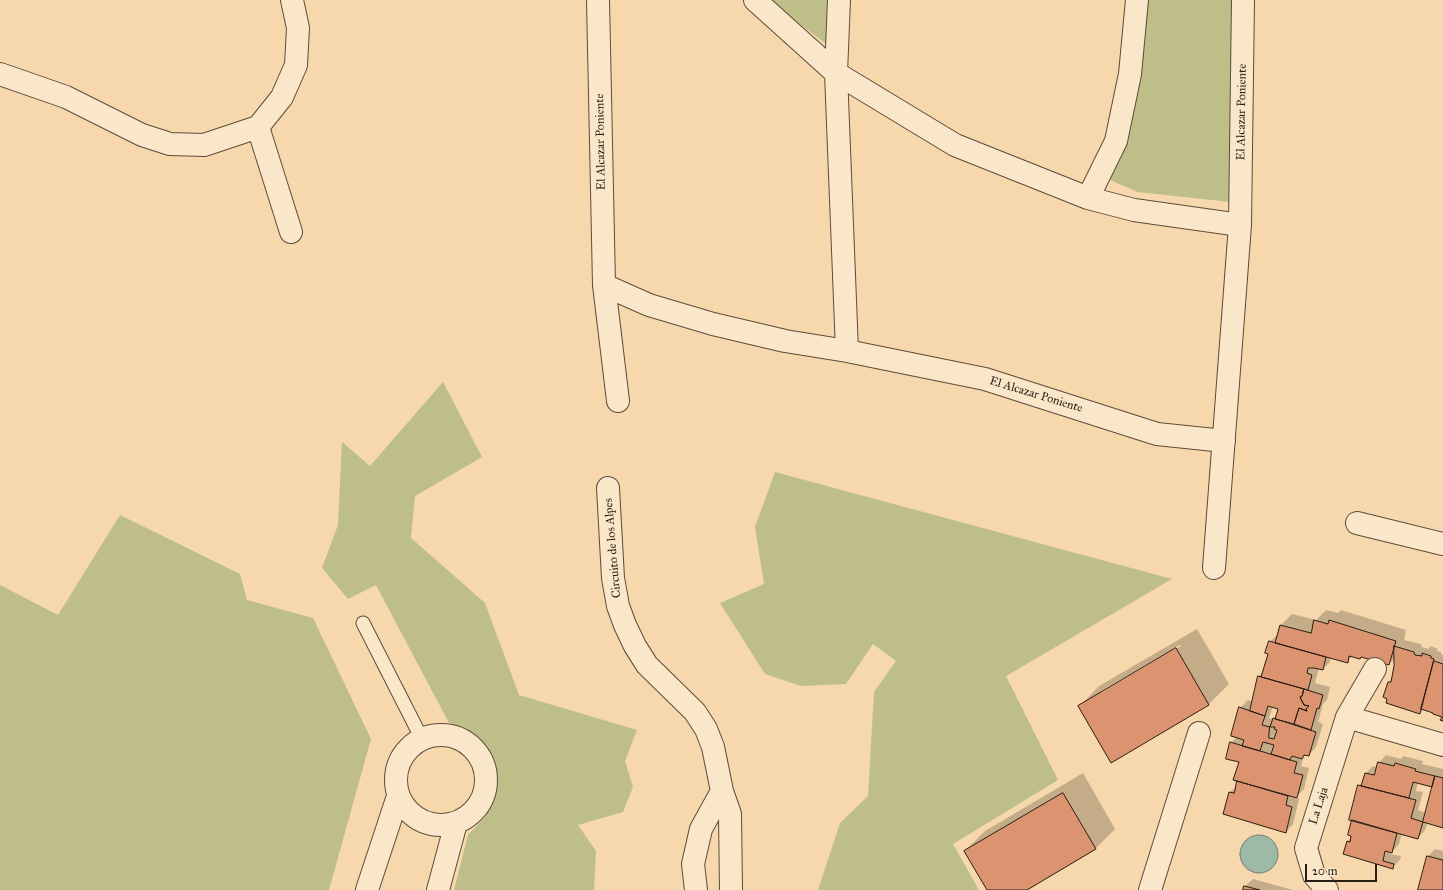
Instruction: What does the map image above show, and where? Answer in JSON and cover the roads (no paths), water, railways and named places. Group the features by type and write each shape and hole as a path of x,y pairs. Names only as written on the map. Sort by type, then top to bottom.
{"street":[{"path":"0,74 66,97 142,135 170,144 204,145 258,127 282,97 296,65 298,28 292,0"},
{"name":"El Alcazar Poniente","path":"598,0 604,284 618,401"},
{"path":"755,0 836,73 954,145 1088,198 1134,210 1240,225"},
{"path":"839,0 836,73 847,351"},
{"path":"1088,198 1116,142 1130,74 1137,0"},
{"name":"El Alcazar Poniente","path":"1214,568 1240,225 1243,0"},
{"path":"258,127 292,232"},
{"name":"El Alcazar Poniente","path":"604,284 649,305 713,324 785,341 847,351 985,379 1157,434 1224,441"},
{"name":"Circuito de los Alpes","path":"608,488 614,578 618,606 635,646 647,665 695,712 706,729 713,747 722,791 730,814 731,890"},
{"path":"1357,523 1443,544"},
{"name":"La Laja","path":"1327,890 1314,875 1306,848 1347,718 1376,669"},
{"path":"1347,718 1443,745"},
{"path":"1150,890 1198,733"},
{"path":"367,890 398,796 396,781 398,765 405,751 422,738 442,734 462,739 477,753 485,772 484,793 474,811 456,822 439,825 422,821 408,811 398,796"},
{"path":"696,890 693,864 701,829 722,791"},
{"path":"438,890 456,822"}],"lane":[{"path":"363,623 422,738"}]}
